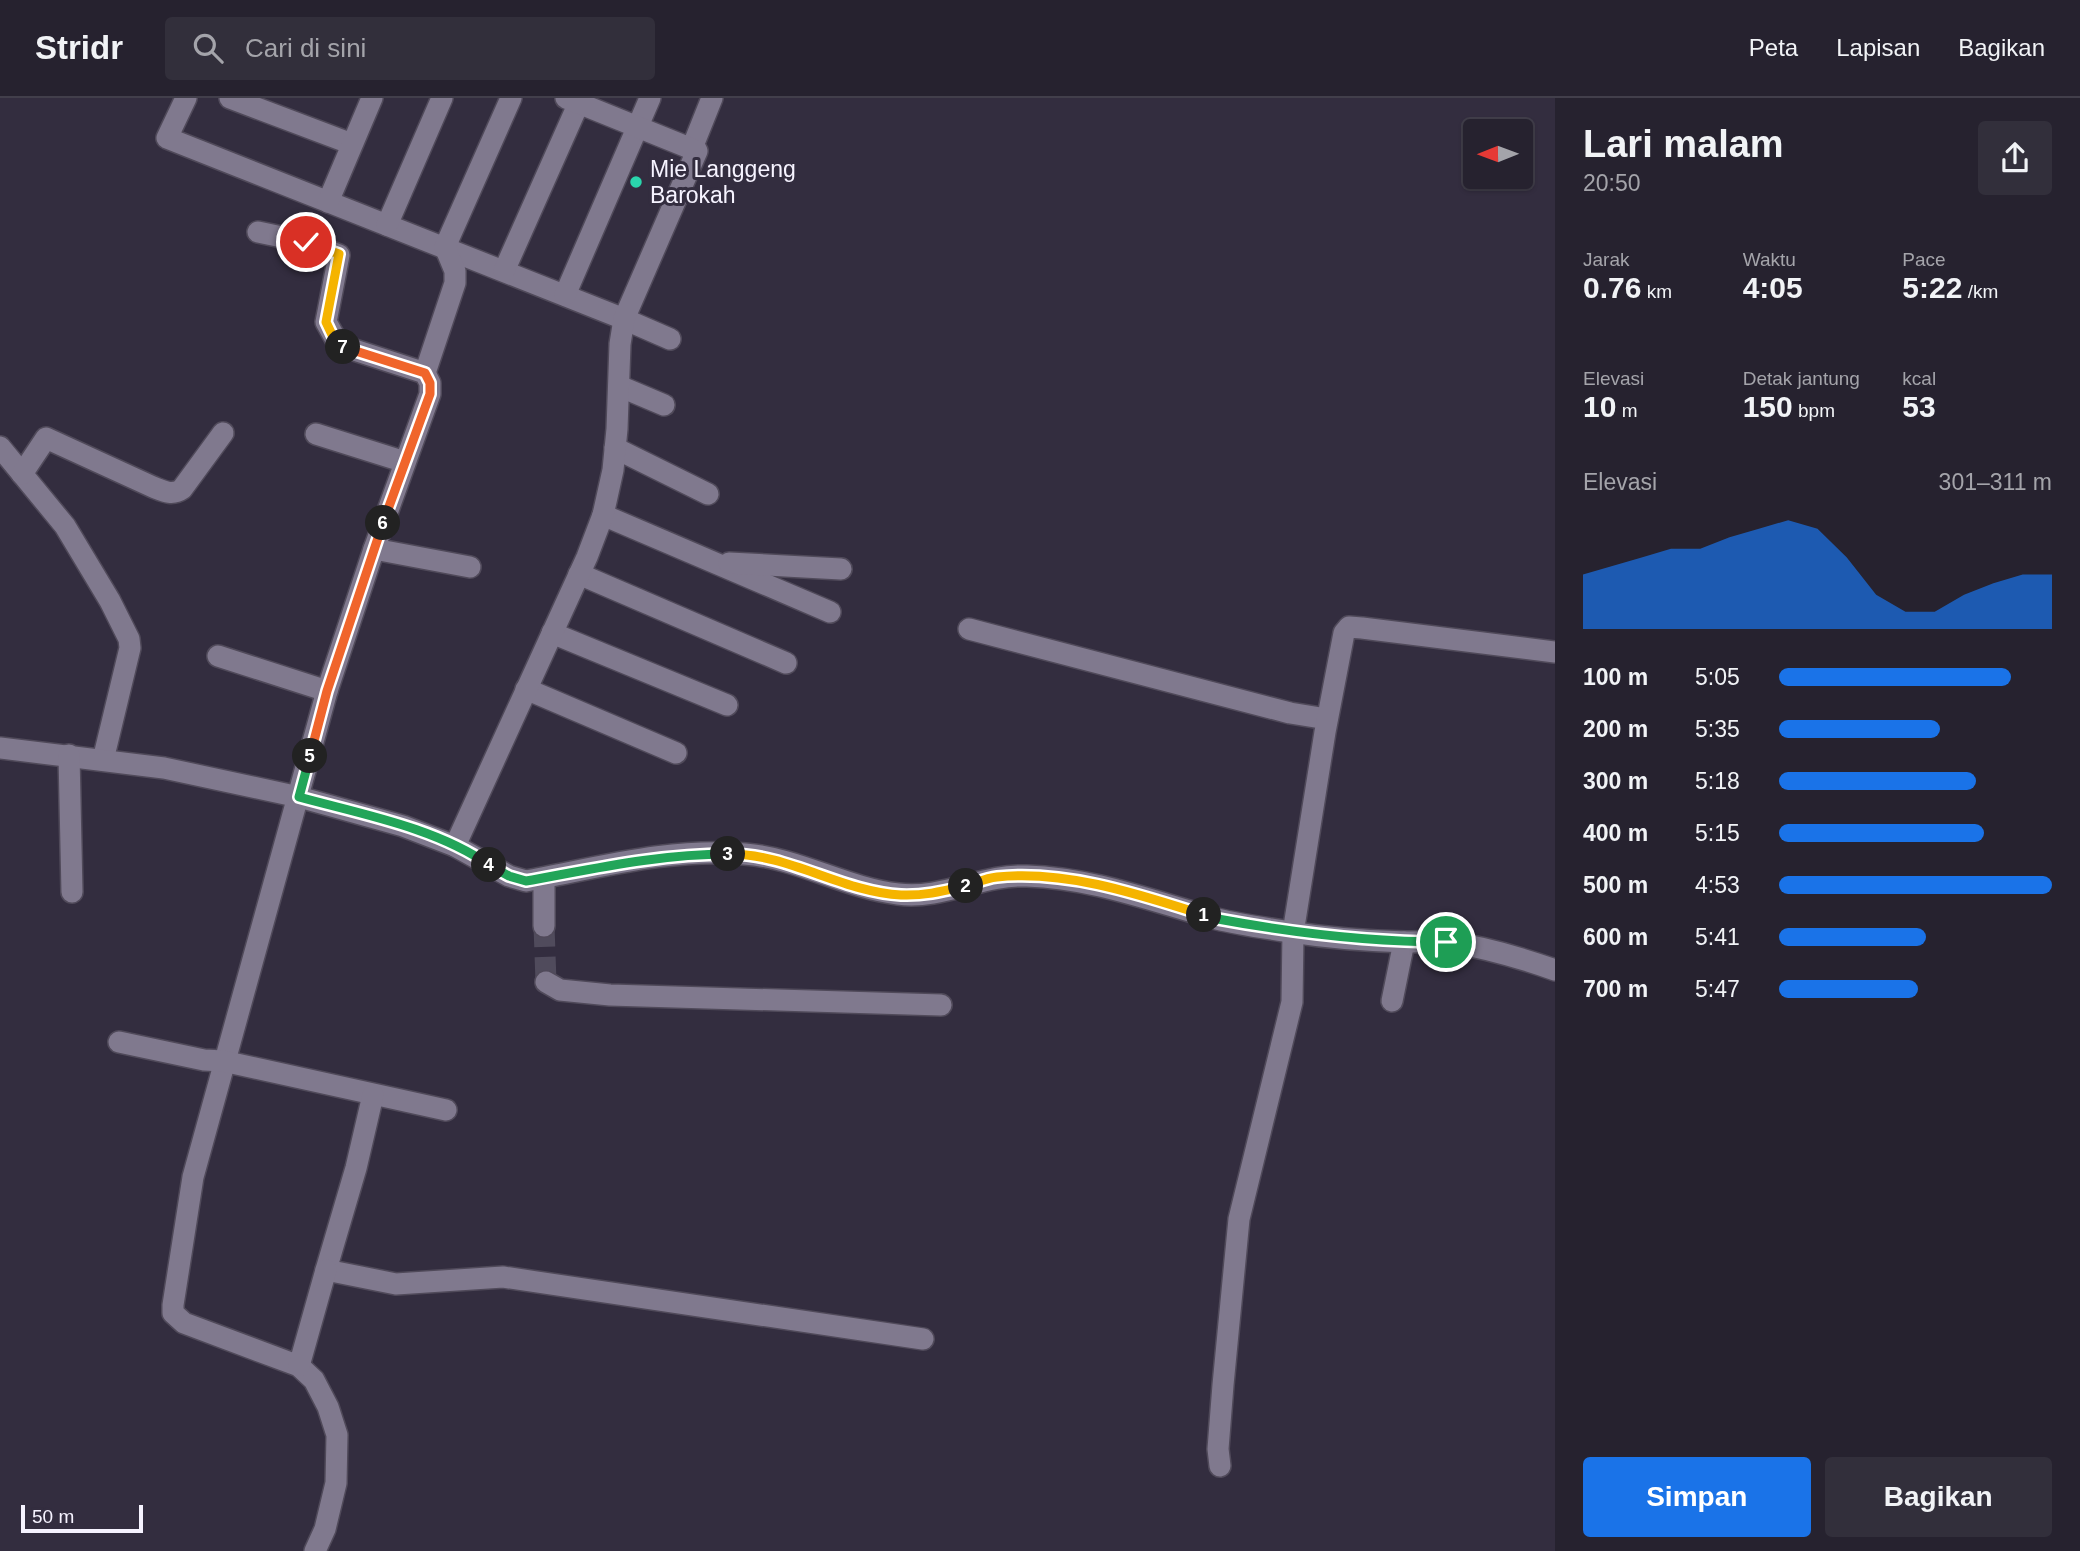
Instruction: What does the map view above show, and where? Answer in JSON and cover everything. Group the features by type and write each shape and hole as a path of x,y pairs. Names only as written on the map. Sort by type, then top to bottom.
{"street":[{"path":"186,98 167,138 670,339"},
{"path":"230,98 352,144"},
{"path":"328,202 372,98"},
{"path":"387,225 442,98"},
{"path":"315,1551 325,1529 335,1483 337,1435 328,1407 314,1380 299,1366 184,1323 173,1313 173,1305 193,1177 327,691 374,549 430,394 430,383 425,373 455,283 455,271 445,247 511,98"},
{"path":"565,295 650,98"},
{"path":"692,148 712,98"},
{"path":"454,846 579,574 603,515 615,448 620,344 624,319 697,150 575,100 504,271"},
{"path":"258,232 306,242 339,254 326,322 334,339 339,345 351,350 425,373"},
{"path":"619,386 664,405"},
{"path":"22,474 46,438 167,493 175,493 182,489 223,433"},
{"path":"316,434 405,462"},
{"path":"0,447 65,526 110,601 129,639 130,648 103,760"},
{"path":"615,448 708,494"},
{"path":"603,515 830,611"},
{"path":"374,549 470,567"},
{"path":"713,562 841,569"},
{"path":"579,574 786,663"},
{"path":"1220,1466 1218,1449 1239,1219 1292,1002 1293,933 1327,719 1346,629 1349,627 1418,633 1555,652"},
{"path":"969,629 1290,713 1327,719"},
{"path":"552,633 727,705"},
{"path":"218,656 327,691"},
{"path":"526,690 676,753"},
{"path":"0,748 164,768 299,797 403,826 454,846 509,876 526,881 676,855 746,853 858,886 899,895 930,894 994,877 1026,876 1080,882 1149,897 1218,919 1293,933 1404,942 1446,942 1498,953 1555,970"},
{"path":"69,755 72,892"},
{"path":"544,878 544,926"},
{"path":"1392,1001 1404,942"},
{"path":"547,982 560,990 610,995 941,1005"},
{"path":"119,1042 204,1060 223,1061 446,1110"},
{"path":"299,1366 356,1168 373,1095"},
{"path":"326,1270 386,1284 503,1277 923,1339"}],"tunnel":[{"path":"544,926 546,982"}],"place":[{"name":"Mie Langgeng Barokah","path":"636,182"}],"route":[{"path":"306,242 339,254 326,322 334,339 339,345 425,373 430,383 430,394 374,549 327,691 299,797 403,826 473,854 509,876 526,881 640,860 688,854 746,853 858,886 899,895 930,894 994,877 1052,878 1149,897 1218,919 1293,933 1404,942 1446,942"}]}
